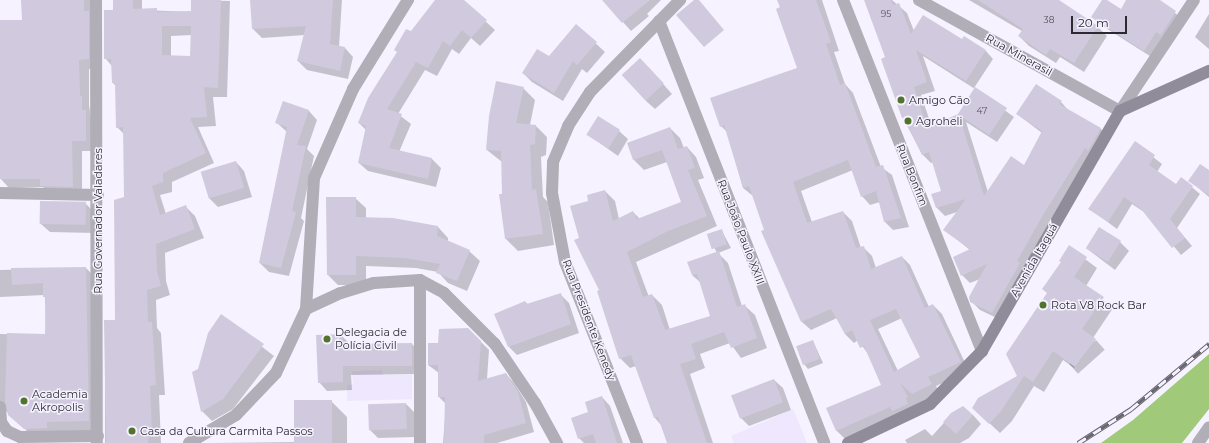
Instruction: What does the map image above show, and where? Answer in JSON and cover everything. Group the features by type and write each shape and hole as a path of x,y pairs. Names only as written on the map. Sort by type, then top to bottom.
{"main road":[{"path":"1120,111 1209,71"},
{"name":"Avenida Itaguá","path":"848,443 930,404 982,351 1120,111"}],"street":[{"name":"Rua Governador Valadares","path":"96,0 98,439"},
{"path":"189,443 236,415 271,379 306,309 314,178 353,89 408,0"},
{"name":"Rua Presidente Kenedy","path":"637,443 565,262 552,193 553,162 568,126 590,92 680,0"},
{"name":"Rua Bonfim","path":"843,0 982,351"},
{"name":"Rua Minerasil","path":"919,0 1120,111"},
{"path":"1120,111 1194,0"},
{"name":"Rua João Paulo XXIII","path":"659,21 824,443"},
{"path":"0,193 98,195"},
{"path":"306,309 341,293 374,283 420,280 444,293 495,344 535,403 557,443"},
{"path":"420,280 420,443"},
{"path":"0,407 1,422 4,427 7,431 20,437 98,439"},
{"path":"1198,443 1209,427"}],"shaded area":[{"path":"382,370 383,375 412,375 412,399 347,401 347,385 353,384 352,371"},
{"path":"793,409 807,443 734,443 731,436"}],"green space":[{"path":"1209,354 1209,409 1182,443 1101,443 1133,420"}],"building":[{"path":"21,0 84,0 84,11 89,11 89,59 79,60 80,96 82,96 82,110 86,110 86,141 72,141 73,187 40,186 40,179 0,179 0,20 22,20"},
{"path":"113,0 133,0 133,9 157,8 157,12 191,11 191,0 221,0 218,88 204,87 207,117 190,118 206,153 163,173 163,182 152,186 160,215 186,205 195,229 156,244 157,271 161,286 147,290 148,322 152,322 156,385 150,386 152,434 149,435 148,443 106,443 104,320 115,320 114,200 124,197 123,127 116,128 115,83 112,83 111,59 104,59 104,10 113,10","holes":["162,26 191,26 190,56 162,55"]},
{"path":"250,0 333,0 330,44 345,47 340,71 297,61 306,26 252,29"},
{"path":"435,0 464,0 487,20 471,38 462,30 450,46 443,41 428,68 416,62 387,109 402,114 389,148 432,158 428,179 358,163 366,126 358,123 368,98 397,52 394,50 406,29 411,31"},
{"path":"602,0 650,0 622,23"},
{"path":"694,0 699,0 724,30 704,47 676,15"},
{"path":"777,0 816,0 831,42 826,44 840,85 845,83 876,167 883,165 901,218 884,222 876,191 861,197 848,160 793,182 807,223 843,211 856,248 864,246 871,269 902,256 925,308 933,304 961,362 928,377 932,384 912,394 900,383 908,397 906,398 908,404 892,411 890,407 836,431 826,408 881,385 864,346 860,348 852,330 845,334 831,309 801,322 761,231 764,230 749,186 743,188 724,125 720,127 710,98 797,68 776,9 780,7","holes":["896,309 920,357 894,372 870,320"]},
{"path":"864,0 891,0 893,5 899,3 911,34 923,15 962,39 964,36 986,50 966,81 916,50 927,82 914,87 927,128 958,114 975,87 1007,108 989,135 959,115 984,196 1011,156 1024,165 1042,131 1016,114 1036,84 1062,101 1059,104 1101,128 1088,151 1085,148 1043,215 1017,261 1020,263 992,313 970,302 969,297 987,264 961,276 953,257 970,249 943,230 966,199 936,208 931,194 941,191 929,152 922,155 904,118 902,118 881,59 885,57"},
{"path":"978,0 1059,0 1098,26 1074,63 1050,49 1046,55 1018,36 1023,29"},
{"path":"1102,0 1107,0 1121,9 1126,0 1160,0 1176,11 1161,35 1156,32 1144,51 1091,17"},
{"path":"576,24 597,42 577,65 573,61 554,93 522,73 537,49 549,56"},
{"path":"640,58 664,84 646,101 622,75"},
{"path":"496,81 524,87 516,123 536,125 535,144 530,145 532,190 536,189 543,234 505,239 499,194 502,194 501,151 486,150 489,116"},
{"path":"283,101 309,110 297,145 306,146 292,211 296,212 281,268 259,263 287,127 275,123"},
{"path":"598,116 620,130 608,148 586,135"},
{"path":"670,127 678,149 687,146 695,168 688,170 707,216 668,231 627,252 643,297 652,294 665,330 710,316 697,274 692,275 687,262 719,251 737,307 745,304 757,338 731,348 724,332 691,344 696,359 680,364 707,443 667,443 658,417 654,418 631,355 619,359 597,291 599,290 574,240 579,238 570,206 588,201 587,195 605,190 613,221 633,211 637,219 681,202 662,150 633,160 627,143"},
{"path":"1135,141 1155,155 1149,165 1176,184 1181,177 1193,186 1170,219 1185,238 1172,248 1141,209 1124,197 1108,222 1088,209"},
{"path":"236,161 244,188 209,199 201,172"},
{"path":"1200,164 1209,170 1209,195 1188,181"},
{"path":"326,197 356,197 356,217 393,218 438,226 437,236 470,250 457,281 436,273 440,264 405,258 356,256 356,275 327,275"},
{"path":"40,201 86,202 86,225 40,224"},
{"path":"1099,227 1121,241 1108,262 1086,248"},
{"path":"722,229 727,244 712,249 707,234"},
{"path":"1069,245 1087,257 1074,277 1104,297 1082,329 1096,339 1075,367 1053,351 1033,382 1024,376 1001,411 989,424 972,408 978,398 1017,376 1006,354 1047,293 1042,289 1061,262 1059,261"},
{"path":"86,267 89,421 47,422 47,428 24,429 8,415 5,401 7,333 45,334 46,297 43,297 43,283 12,285 11,268"},
{"path":"561,293 571,324 508,347 494,314 525,301 527,304"},
{"path":"221,314 264,344 223,399 201,412 192,372 198,369 208,333"},
{"path":"468,328 481,341 478,381 506,373 518,392 526,423 484,435 484,443 444,443 445,397 438,397 438,365 428,365 428,343 438,343 439,329"},
{"path":"342,334 343,344 412,343 412,366 343,366 343,382 318,383 316,335"},
{"path":"813,340 820,359 803,365 796,346"},
{"path":"774,379 783,402 740,419 731,395"},
{"path":"602,396 617,443 596,443 593,434 578,439 571,418 588,412 585,402"},
{"path":"294,400 332,400 332,443 294,443"},
{"path":"406,403 407,429 369,430 368,404"},
{"path":"963,406 973,415 956,434 943,422 951,413"}],"railway":[{"path":"1078,443 1131,409 1209,344"}],"place":[{"name":"Amigo Cão","path":"901,100"},
{"name":"Agroheli","path":"908,121"},
{"name":"Rota V8 Rock Bar","path":"1043,305"},
{"name":"Delegacia de Polícia Civil","path":"327,339"},
{"name":"Academia Akropolis","path":"24,401"},
{"name":"Casa da Cultura Carmita Passos","path":"132,431"}]}
